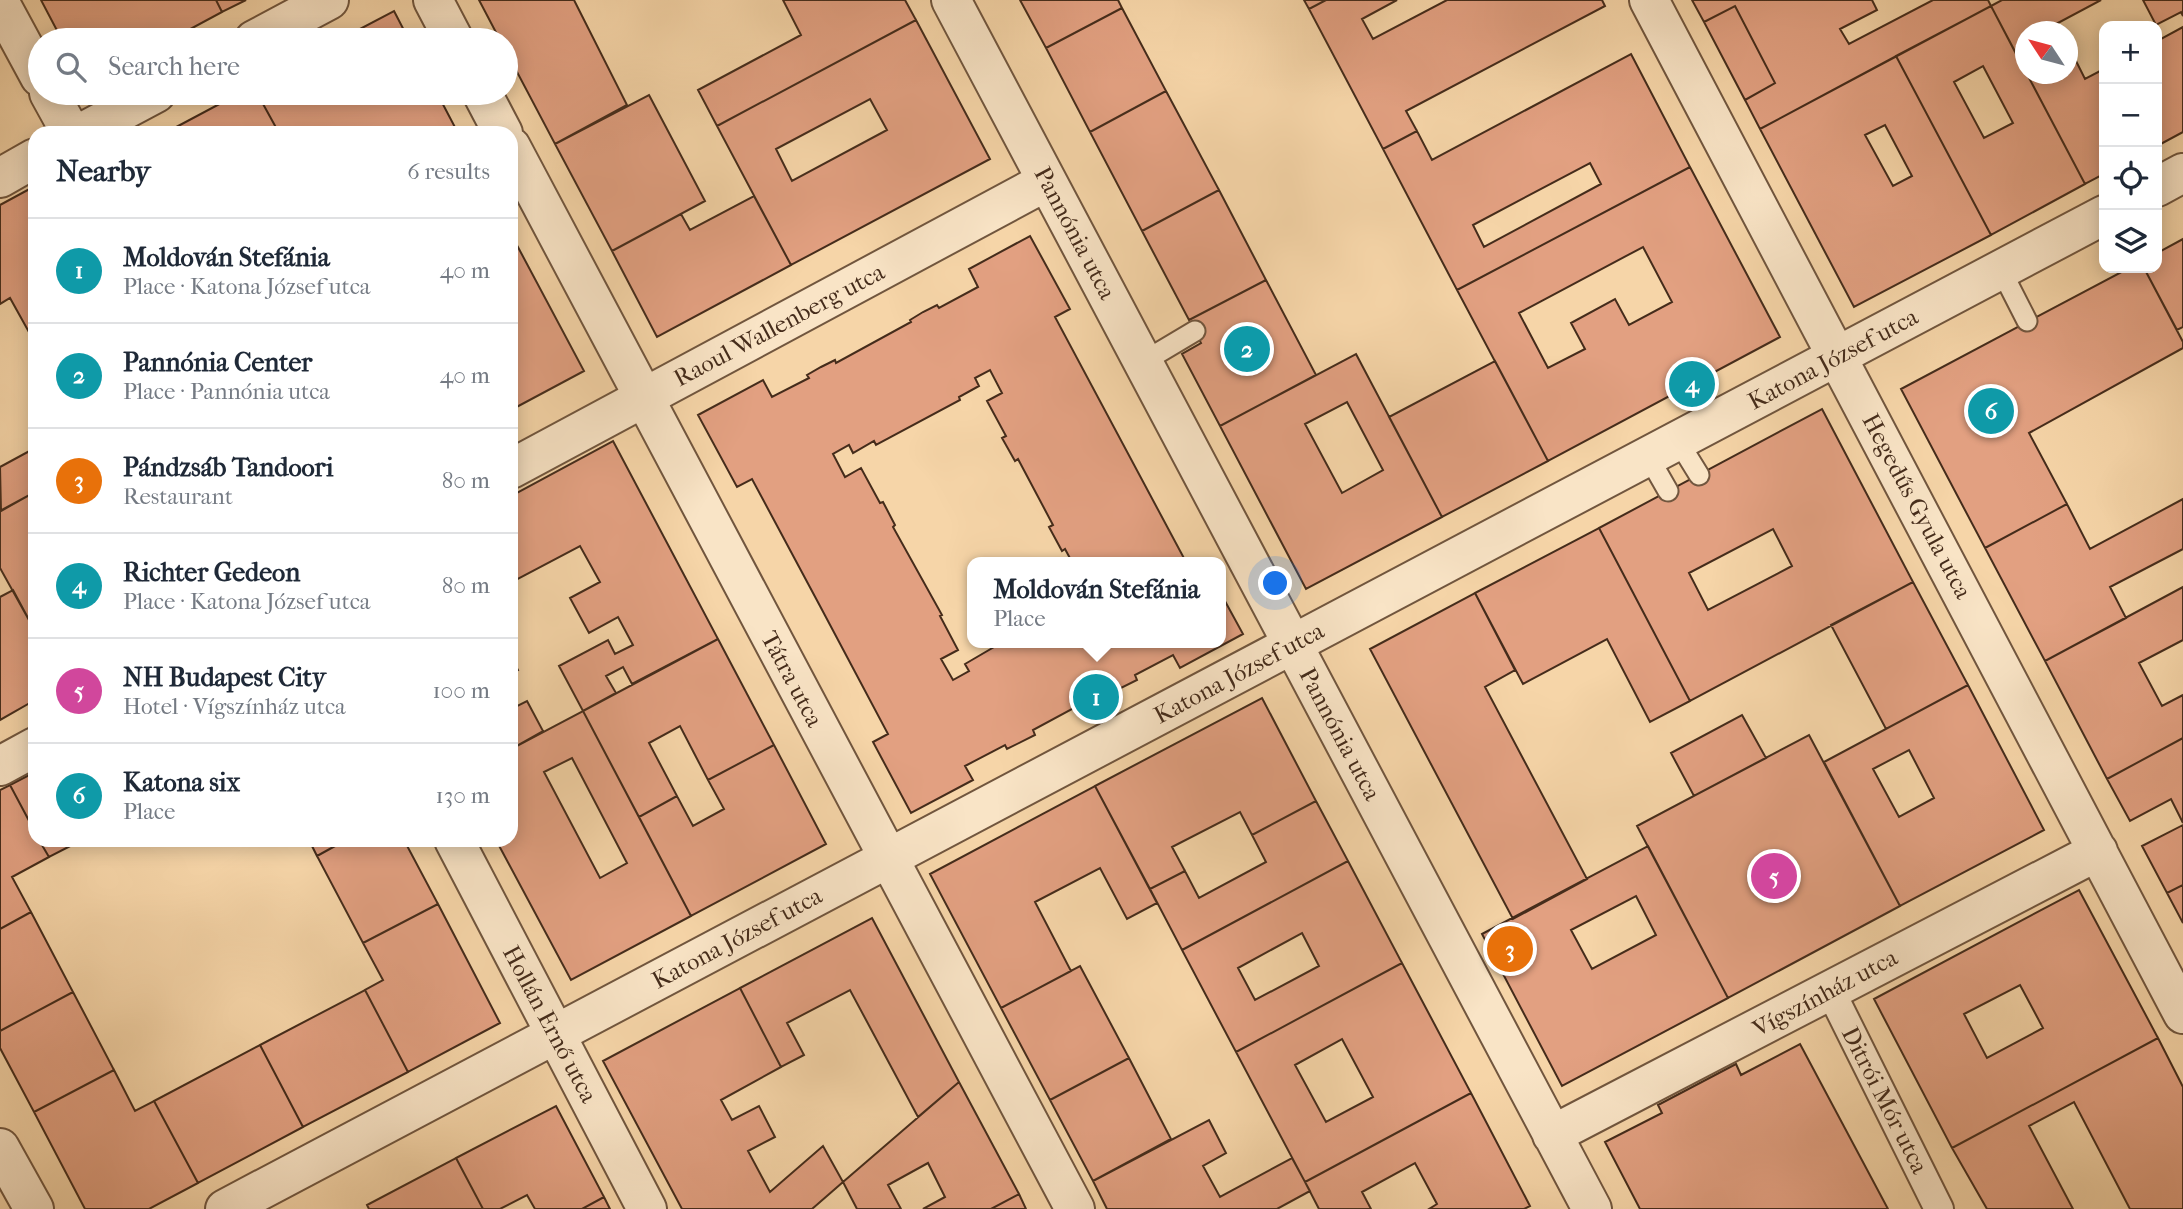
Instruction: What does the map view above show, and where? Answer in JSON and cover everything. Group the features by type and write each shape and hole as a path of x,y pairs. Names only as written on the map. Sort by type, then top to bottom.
{"street":[{"path":"276,28 329,0"},
{"path":"433,0 448,28"},
{"name":"Pannónia utca","path":"951,0 1592,1209"},
{"name":"Hegedűs Gyula utca","path":"1649,0 2183,1014"},
{"path":"0,3 28,55"},
{"path":"56,105 67,126"},
{"path":"94,126 134,105"},
{"path":"488,105 499,126"},
{"name":"Tátra utca","path":"518,161 1075,1209"},
{"path":"0,178 28,162"},
{"path":"2162,184 2183,173"},
{"name":"Raoul Wallenberg utca","path":"518,465 1047,181"},
{"name":"Katona József utca","path":"225,1209 2099,218"},
{"path":"0,766 28,751"},
{"name":"Hollán Ernő utca","path":"458,847 647,1209"},
{"name":"Vígszínház utca","path":"1552,1135 2098,850"},
{"name":"Ditrói Mór utca","path":"1830,990 1939,1209"},
{"path":"0,1148 34,1209"}],"lane":[{"path":"2001,270 2027,321"},
{"path":"1143,362 1195,331"},
{"path":"1663,448 1699,475"},
{"path":"1663,448 1668,491"}],"building":[{"path":"41,0 216,0 222,12 192,28 56,28"},
{"path":"216,0 246,0 222,12"},
{"path":"479,0 574,0 627,105 555,144 518,74 518,28 494,28"},
{"path":"783,0 905,0 916,20 717,126 698,90 801,35"},
{"path":"1020,0 1118,0 1122,8 1046,48"},
{"path":"1304,0 1326,0 1309,9"},
{"path":"1326,0 1397,0 1362,19 1373,39 1447,0 1602,0 1605,6 1406,111 1417,131 1383,149 1309,9"},
{"path":"1692,0 1872,0 1877,10 1840,29 1849,44 1933,0 1988,0 1991,6 1760,129 1745,100 1775,83 1735,6 1704,22"},
{"path":"2002,0 2101,0 2062,21 2015,21 2015,52 1991,6"},
{"path":"2143,0 2183,0 2183,16 2181,12 2162,22 2154,21"},
{"path":"1735,6 1775,83 1745,100 1704,22"},
{"path":"1991,6 2015,51 2015,84 2032,84 2085,184 1991,235 1896,56","holes":["1983,66 2013,123 1984,138 1954,82"]},
{"path":"1122,8 1166,91 1090,132 1046,48"},
{"path":"394,11 403,28 362,28"},
{"path":"916,20 990,159 791,265 717,126","holes":["870,99 887,130 792,181 776,149"]},
{"path":"2183,27 2183,132 2162,143 2162,84 2162,38"},
{"path":"1631,54 1690,167 1457,290 1383,149 1417,131 1432,160","holes":["1590,163 1601,184 1484,247 1473,225"]},
{"path":"1896,56 1991,235 1854,307 1760,129","holes":["1885,125 1912,176 1893,186 1865,135"]},
{"path":"2078,65 2085,79 2099,72 2099,177 2085,184 2032,84 2078,84"},
{"path":"1166,91 1219,190 1142,231 1090,132"},
{"path":"649,95 705,201 612,251 555,144"},
{"path":"218,105 264,105 275,126 178,126"},
{"path":"264,105 443,105 454,126 275,126"},
{"path":"1690,167 1780,337 1548,461 1457,290","holes":["1643,247 1672,302 1629,325 1615,299 1571,323 1585,349 1548,368 1519,313"]},
{"path":"28,190 28,330 10,298 0,304 0,205"},
{"path":"1219,190 1266,280 1189,320 1142,231"},
{"path":"754,196 791,265 657,337 612,251 681,214 690,230"},
{"path":"1030,236 1070,309 1055,317 1183,557 1069,557 1065,549 1062,551 1049,527 1053,525 1018,459 1015,461 1002,438 1006,436 987,401 1002,393 990,370 975,378 979,386 959,397 960,400 876,445 874,441 853,453 849,445 833,454 845,477 861,468 880,503 883,502 895,525 893,527 942,615 940,616 958,650 941,659 953,680 969,671 965,664 992,648 1217,648 1180,668 1173,655 1135,675 1137,680 1109,694 1107,690 1033,730 1035,735 1007,749 1005,745 965,766 973,780 911,813 873,742 888,734 820,606 752,479 737,487 698,415 763,380 772,397 809,378 807,375 821,367 835,360 836,363 911,322 910,320 923,312 937,305 939,308 978,287 969,269"},
{"path":"2183,239 2183,327 2177,330 2147,273 2162,273 2162,250"},
{"path":"518,247 584,371 518,406"},
{"path":"2120,273 2147,273 2183,342 2183,348 2029,433 2067,504 1985,548 1901,389"},
{"path":"1266,280 1316,375 1220,426 1182,354 1201,343 1189,320"},
{"path":"1356,354 1442,517 1306,589 1220,426","holes":["1347,402 1383,470 1342,493 1305,424"]},
{"path":"1495,361 1548,461 1442,517 1389,417"},
{"path":"1822,409 1913,582 1690,701 1599,528","holes":["1773,529 1792,566 1708,610 1689,573"]},
{"path":"613,441 718,639 632,684 623,667 606,676 616,693 583,711 559,666 608,640 615,654 633,645 618,617 589,633 570,598 600,582 580,546 518,579 518,492"},
{"path":"28,452 28,496 1,511 0,467"},
{"path":"28,496 28,618 0,568 0,511"},
{"path":"2183,499 2183,549 2110,587 2126,618 2045,661 1985,548 2067,504 2090,549"},
{"path":"1599,528 1690,701 1650,722 1607,639 1523,684 1475,593"},
{"path":"1913,582 1968,685 1886,729 1831,625"},
{"path":"2183,587 2183,640 2139,663 2162,706 2183,695 2183,738 2107,779 2045,661"},
{"path":"13,590 28,618 28,704 0,720 0,597"},
{"path":"1475,593 1515,670 1485,687 1587,879 1513,919 1370,649"},
{"path":"1226,603 1243,634 1226,643"},
{"path":"718,639 774,745 708,780 680,726 649,743 677,796 639,817 583,711"},
{"path":"1968,685 2044,830 1900,906 1824,762","holes":["1909,750 1934,798 1899,817 1873,769"]},
{"path":"1262,698 1316,801 1252,835 1240,812 1172,847 1185,871 1150,889 1095,786"},
{"path":"527,701 543,731 518,745 518,706"},
{"path":"583,711 691,916 571,980 500,847 518,847 518,745","holes":["572,758 627,863 600,878 544,772"]},
{"path":"1742,715 1766,758 1694,796 1671,753"},
{"path":"1809,735 1900,906 1728,998 1637,826"},
{"path":"2183,738 2183,823 2171,799 2130,821 2107,779"},
{"path":"774,745 826,844 691,916 639,817 677,796 693,826 724,809 708,780"},
{"path":"28,776 28,819 10,785"},
{"path":"10,785 28,819 28,847 43,847 49,857 12,877 31,912 0,929 0,790"},
{"path":"1095,786 1157,903 1127,919 1100,868 1035,902 1071,971 1001,1008 930,874"},
{"path":"1316,801 1348,861 1182,950 1150,889 1185,871 1199,898 1266,862 1252,835"},
{"path":"2183,825 2183,885 2167,893 2142,846"},
{"path":"1648,846 1728,998 1562,1086 1482,934","holes":["1636,896 1656,935 1592,969 1571,930"]},
{"path":"43,847 68,847 49,857"},
{"path":"312,847 333,847 317,856"},
{"path":"333,847 408,847 438,904 363,943 317,856"},
{"path":"1348,861 1402,963 1236,1052 1182,950","holes":["1302,933 1319,966 1255,1000 1238,968"]},
{"path":"2183,885 2183,923 2167,893"},
{"path":"2079,890 2158,1038 1952,1148 1874,999","holes":["2020,985 2043,1028 1987,1058 1964,1014"]},
{"path":"438,904 500,1023 408,1072 365,990 383,980 363,943"},
{"path":"31,912 73,992 0,1031 0,929"},
{"path":"872,918 959,1082 918,1117 850,990 787,1023 804,1055 781,1067 740,988"},
{"path":"1402,963 1471,1093 1305,1182 1236,1052","holes":["1342,1039 1373,1097 1326,1122 1295,1065"]},
{"path":"1080,966 1129,1058 1050,1100 1001,1008"},
{"path":"740,988 781,1067 721,1100 732,1120 759,1106 775,1137 748,1151 770,1192 823,1146 843,1182 812,1209 682,1209 603,1061"},
{"path":"365,990 408,1072 303,1127 260,1045"},
{"path":"73,992 114,1070 34,1112 0,1048 0,1031"},
{"path":"2158,1038 2183,1087 2183,1209 2130,1209 2074,1102 2029,1126 2073,1209 1987,1209 1952,1148"},
{"path":"1800,1044 1888,1209 1640,1209 1605,1142 1662,1113 1658,1105 1736,1064 1741,1075"},
{"path":"260,1045 303,1127 198,1183 154,1101"},
{"path":"1129,1058 1171,1139 1093,1181 1050,1100"},
{"path":"114,1070 135,1111 154,1101 198,1183 149,1209 85,1209 34,1112"},
{"path":"959,1082 1019,1194 991,1209 923,1209 945,1197 928,1163 888,1185 901,1209 857,1209 843,1182"},
{"path":"1471,1093 1530,1206 1524,1209 1429,1209 1437,1204 1415,1163 1362,1192 1371,1209 1319,1209 1305,1182"},
{"path":"556,1106 604,1197 582,1209 535,1209 527,1195 500,1209 483,1209 456,1158"},
{"path":"1209,1120 1226,1153 1203,1166 1220,1197 1292,1158 1310,1191 1277,1209 1107,1209 1093,1181"},
{"path":"456,1158 483,1209 369,1209 367,1205"},
{"path":"1019,1194 1026,1209 991,1209"},
{"path":"604,1197 610,1209 582,1209"}],"place":[{"name":"Pannónia Center","path":"1247,349"},
{"name":"Richter Gedeon","path":"1692,384"},
{"name":"Katona six","path":"1991,411"},
{"name":"Moldován Stefánia","path":"1096,697"},
{"name":"NH Budapest City","path":"1774,876"},
{"name":"Pándzsáb Tandoori","path":"1510,949"}]}
